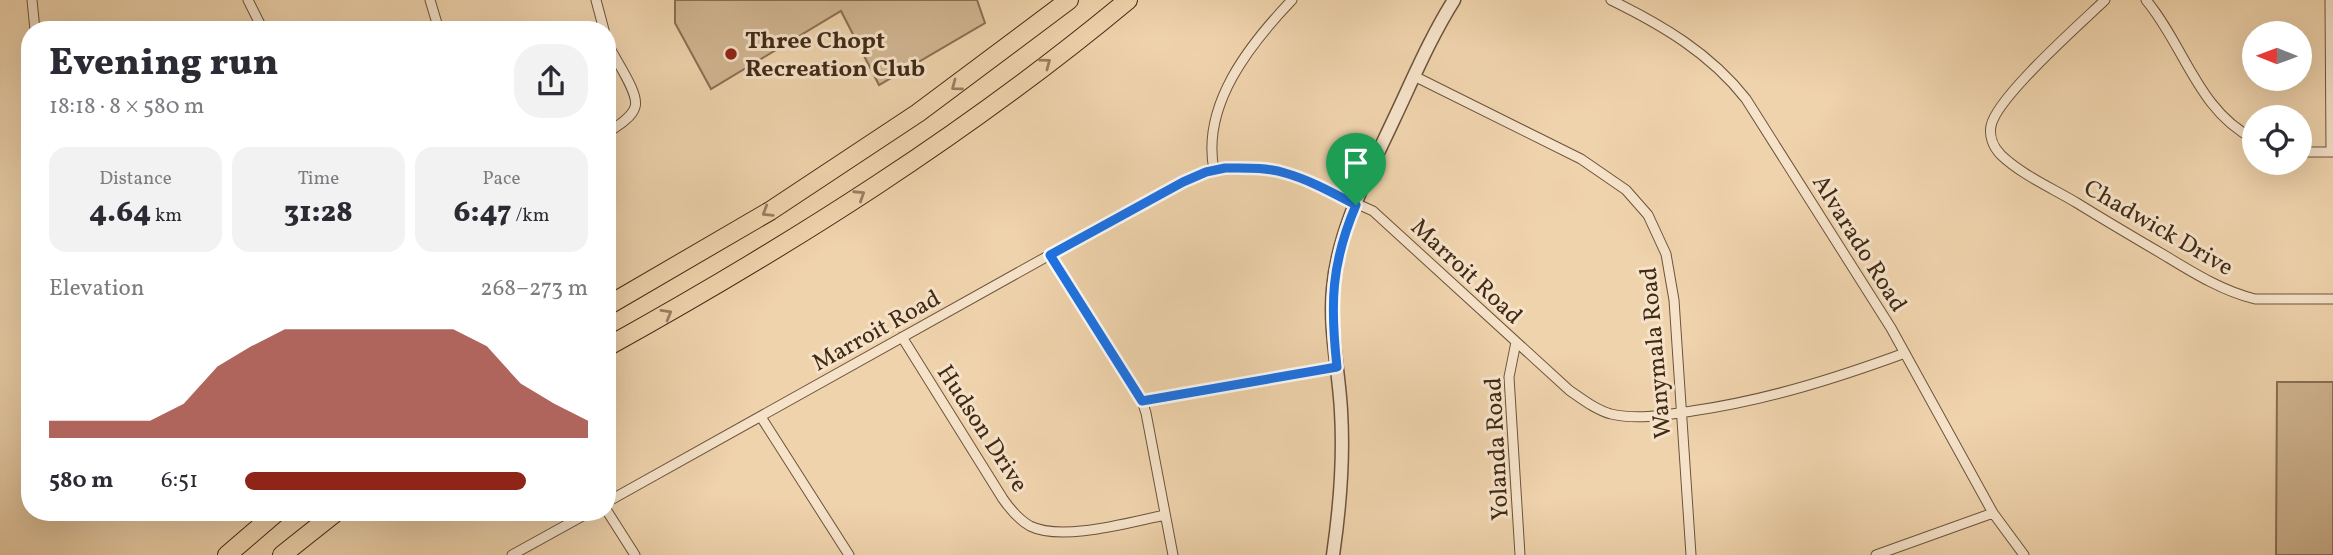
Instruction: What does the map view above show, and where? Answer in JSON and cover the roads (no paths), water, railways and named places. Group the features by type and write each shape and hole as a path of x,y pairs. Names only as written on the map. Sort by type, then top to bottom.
{"highway":[{"path":"616,301 770,211 918,113 1069,0"},
{"path":"616,342 789,242 939,143 1128,0"},
{"path":"227,555 267,521"},
{"path":"282,555 325,521"}],"street":[{"path":"32,0 34,21"},
{"path":"248,0 258,21"},
{"path":"430,0 436,21"},
{"path":"596,0 602,21"},
{"path":"1214,170 1213,141 1226,90 1264,32 1293,0"},
{"path":"1333,555 1343,454 1332,305 1339,251 1356,205 1414,76 1454,0"},
{"name":"Alvarado Road","path":"1611,0 1688,44 1723,72 1736,87 1777,145 1905,353 1993,513 2024,555"},
{"name":"Chadwick Drive","path":"2105,0 2024,79 2001,106 1993,118 1990,134 1994,146 2001,155 2020,169 2211,281 2243,296 2255,299 2333,299"},
{"path":"2146,0 2162,20 2217,112 2242,132"},
{"path":"2312,152 2332,152 2330,0"},
{"path":"616,59 636,98 631,114 616,126"},
{"name":"Wanymala Road","path":"1414,76 1581,159 1626,190 1648,215 1670,272 1691,555"},
{"name":"Marroit Road","path":"616,497 1183,182 1214,170 1261,169 1284,172 1373,211 1569,390 1605,412 1641,417 1681,413 1774,396 1821,383 1905,353"},
{"path":"1050,255 1142,401 1173,555"},
{"name":"Hudson Drive","path":"902,337 1003,499 1023,522 1040,530 1062,533 1166,515"},
{"name":"Yolanda Road","path":"1516,342 1509,377 1520,555"},
{"path":"1142,401 1337,367"},
{"path":"761,416 849,555"},
{"path":"1876,555 1993,513"},
{"path":"512,555 574,521"},
{"path":"613,521 635,555"}],"place":[{"name":"Three Chopt Recreation Club","path":"731,54"}]}
